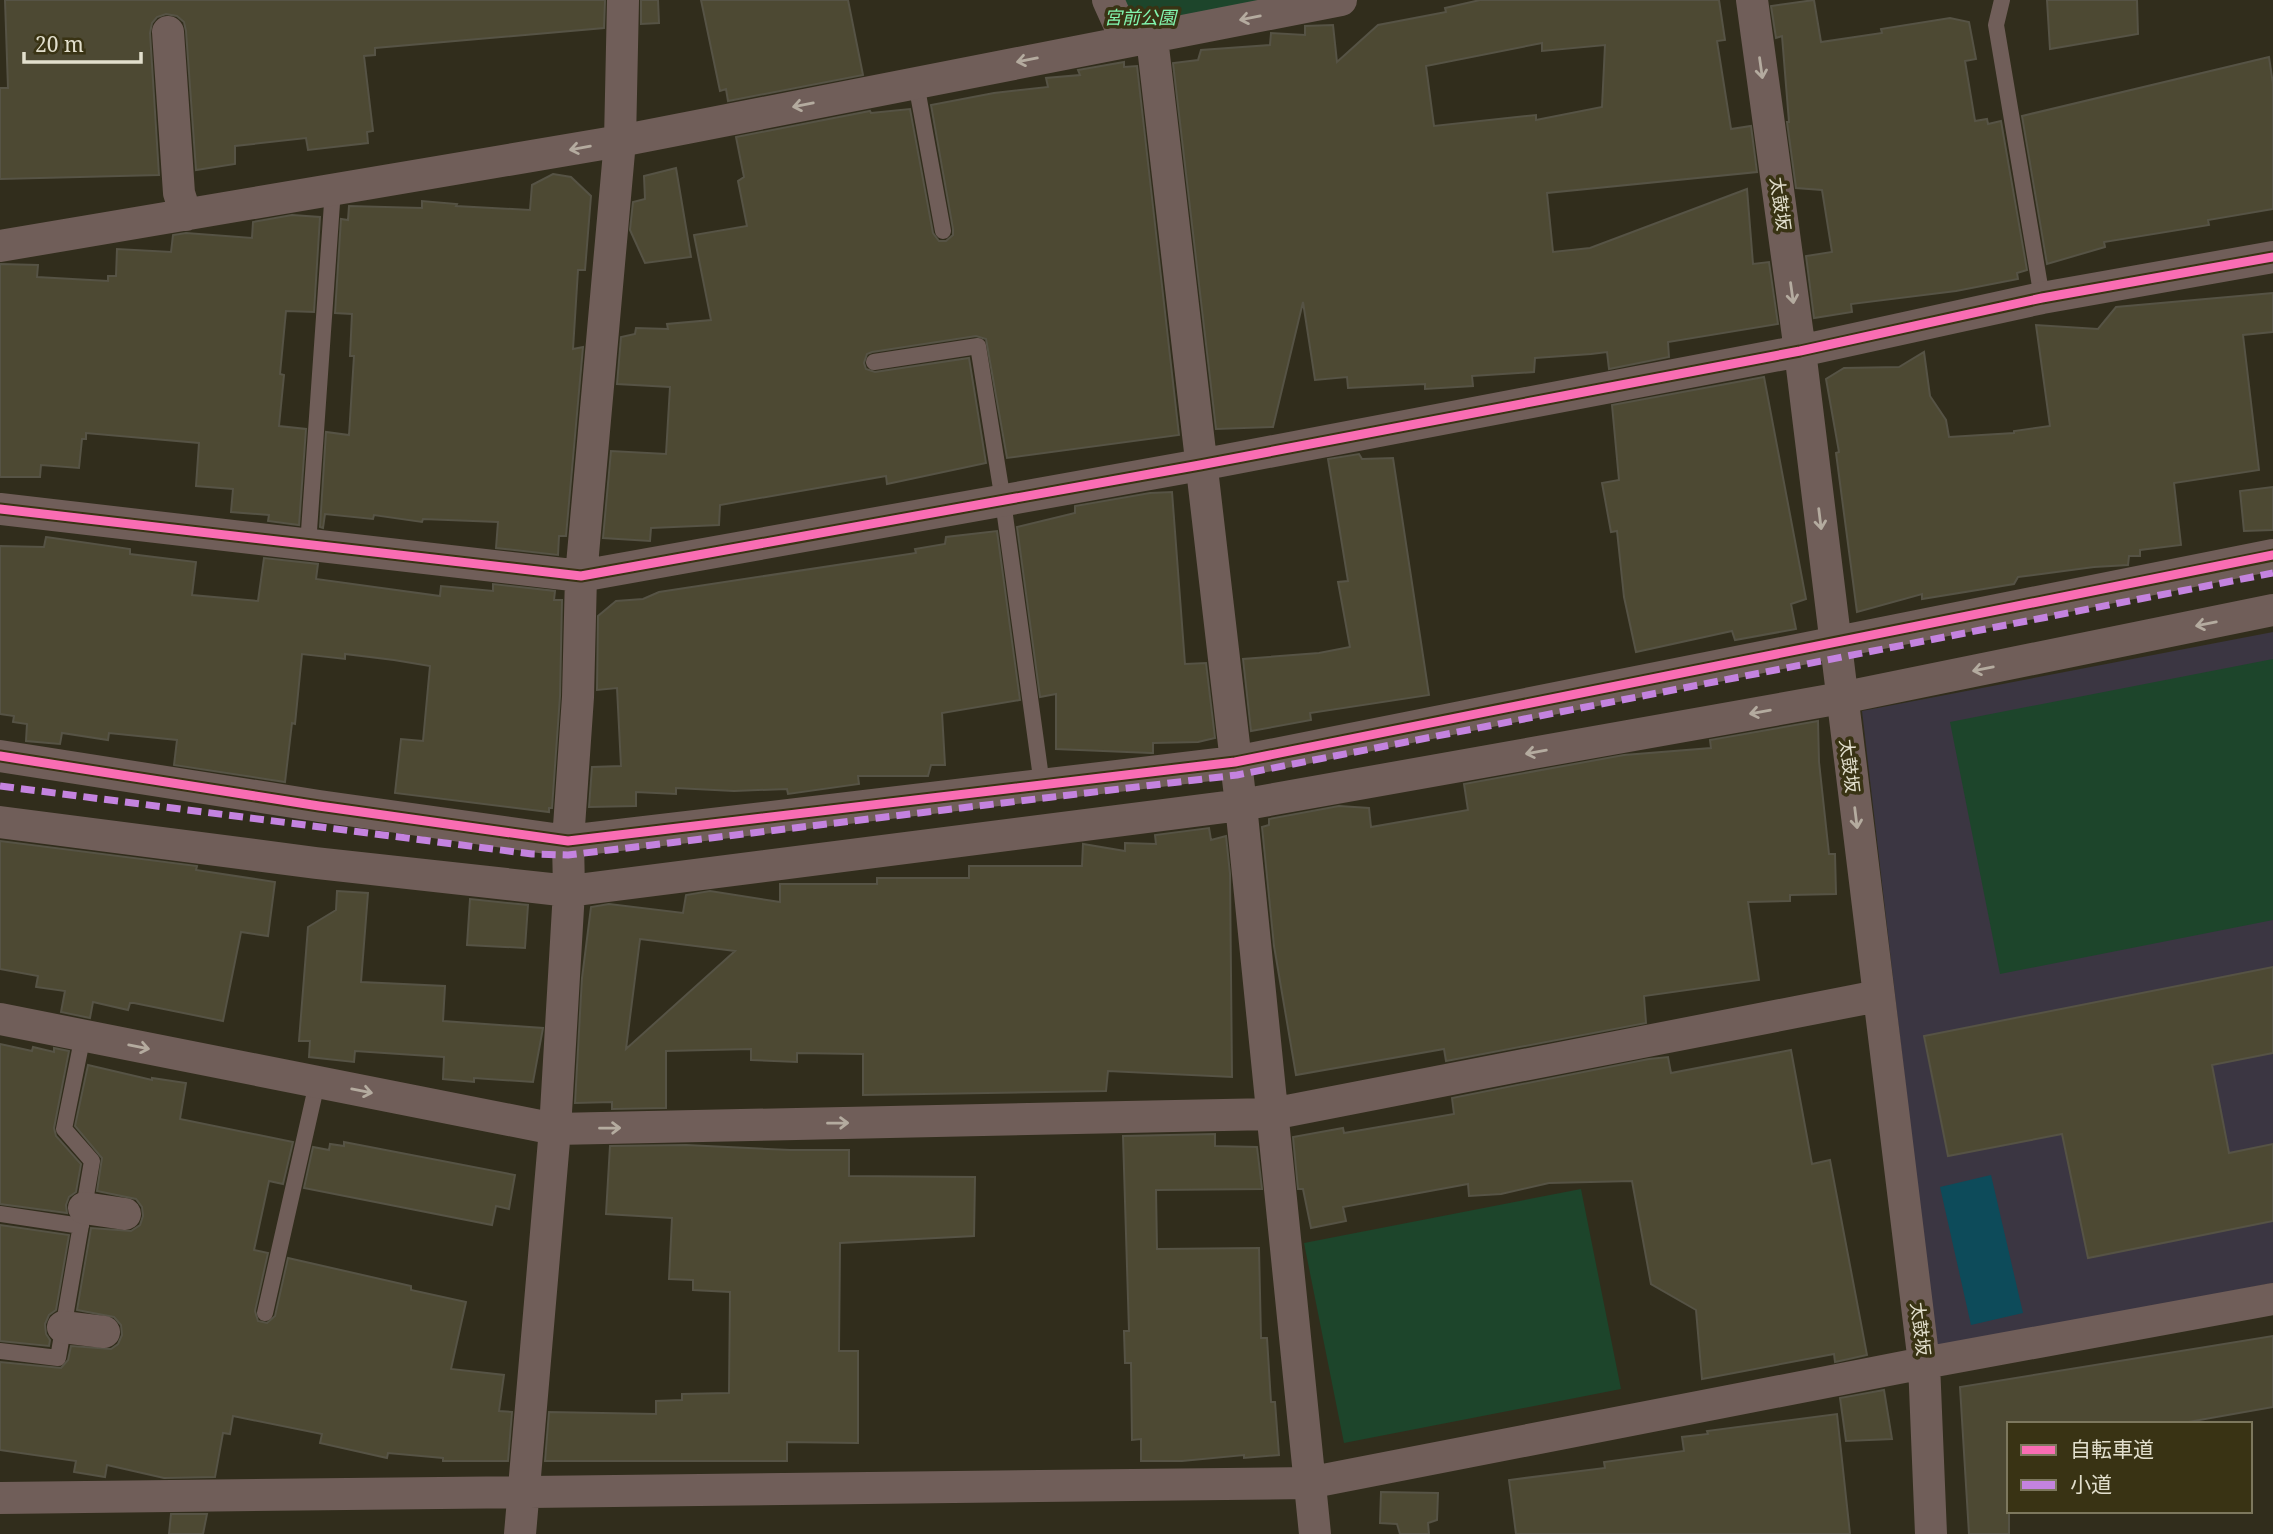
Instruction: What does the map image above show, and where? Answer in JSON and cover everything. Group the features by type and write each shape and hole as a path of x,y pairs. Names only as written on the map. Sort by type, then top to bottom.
{"street":[{"path":"520,1534 555,1129 569,891 568,841 578,697 582,576 620,141 623,0"},
{"path":"1108,0 1139,39 1200,465 1241,805 1315,1534"},
{"path":"0,246 620,141 1341,0"},
{"name":"太鼓坂","path":"1752,0 1800,351 1924,1363 1931,1534"},
{"path":"168,32 179,193 186,215"},
{"path":"0,509 582,576 1200,465 1800,351 2042,298 2273,257"},
{"path":"0,756 318,806 568,841 1235,762 2273,555"},
{"path":"0,822 316,863 569,891 1241,805 1841,698 2273,610"},
{"path":"0,1019 555,1129 1272,1114 1878,996"},
{"path":"82,1217 125,1214"},
{"path":"0,1498 1308,1483 1924,1363 2273,1299"},
{"path":"63,1326 104,1332"}],"lane":[{"path":"2003,0 1996,25 2042,298"},
{"path":"916,83 943,231"},
{"path":"308,545 333,190"},
{"path":"874,362 978,346 1003,501 1042,785"},
{"path":"0,1351 58,1358 92,1161 64,1129 83,1035"},
{"path":"265,1313 317,1083"},
{"path":"0,1214 82,1217"}],"shaded area":[{"path":"2273,632 2273,1283 1936,1348 1862,711"}],"green space":[{"name":"宮前公園","path":"1109,0 1340,0 1126,40"},
{"path":"2273,659 2273,920 2000,974 1950,722"},
{"path":"1581,1189 1621,1389 1344,1443 1304,1243"}],"water":[{"path":"1991,1175 2023,1313 1971,1325 1940,1187"}],"building":[{"path":"5,0 605,0 604,28 375,48 375,55 364,56 373,131 367,132 368,143 308,150 306,138 235,146 235,164 196,170 186,31 184,22 177,16 166,14 157,17 152,23 150,33 159,175 0,179 0,88 8,88"},
{"path":"641,0 658,0 659,23 641,24"},
{"path":"701,0 848,0 863,75 728,101 726,89 720,91"},
{"path":"1480,0 1719,0 1725,40 1717,41 1731,129 1751,126 1757,172 1547,193 1553,252 1590,248 1747,189 1753,264 1769,262 1778,324 1668,342 1669,357 1609,369 1607,352 1535,358 1534,372 1472,376 1473,386 1425,389 1425,384 1348,388 1347,377 1315,380 1303,302 1273,427 1216,429 1173,63 1198,60 1201,50 1270,45 1271,33 1305,35 1305,26 1333,25 1337,62 1378,25 1446,12 1445,8","holes":["1542,43 1542,51 1605,45 1602,107 1536,120 1536,115 1434,126 1426,66"]},
{"path":"1814,0 1821,42 1882,33 1881,29 1950,18 1969,22 1976,59 1965,61 1975,121 1987,119 1988,124 2001,121 2027,270 2017,273 2018,279 1956,291 1851,304 1852,312 1814,318 1806,256 1832,252 1822,190 1796,188 1787,122 1782,36 1776,38 1771,6"},
{"path":"2047,0 2137,0 2138,34 2050,49"},
{"path":"2269,57 2273,84 2273,209 2208,220 2209,225 2104,242 2105,247 2047,264 2022,116"},
{"path":"1124,62 1124,67 1137,66 1179,435 1007,458 986,339 976,336 872,352 867,354 864,363 866,369 875,372 969,358 986,463 887,484 886,476 720,505 719,525 651,528 650,541 603,538 611,451 666,454 670,387 617,384 621,337 635,334 636,328 668,329 667,324 711,320 694,235 747,226 738,181 744,177 736,137 870,111 910,109 933,233 939,241 946,241 953,235 953,229 931,105 994,93 1048,87 1046,78 1080,75 1078,70"},
{"path":"676,168 691,257 645,263 630,230 633,202 645,199 644,176"},
{"path":"553,174 571,177 591,196 585,270 578,270 573,349 583,347 566,536 559,536 558,555 496,548 498,522 423,519 422,522 374,515 373,519 325,514 323,528 320,527 326,432 349,435 354,356 350,356 352,314 335,313 341,219 348,220 349,206 422,208 422,201 457,204 456,206 530,210 532,185"},
{"path":"292,215 320,217 314,312 286,311 280,374 284,375 279,426 306,429 299,525 268,521 269,515 231,512 233,489 196,486 199,443 86,433 86,439 82,439 79,468 41,465 40,477 0,477 0,264 38,265 37,277 108,281 108,276 116,276 117,249 171,252 173,235 186,233 252,238 253,222"},
{"path":"2273,293 2273,332 2243,335 2259,470 2174,483 2181,545 2140,550 2140,556 2129,556 2128,565 2018,577 2014,584 1922,599 1922,594 1857,612 1836,453 1839,452 1826,379 1844,368 1899,367 1924,352 1930,396 1946,420 1949,437 2014,433 2050,426 2036,325 2098,329 2116,307"},
{"path":"1764,377 1806,599 1791,604 1796,629 1735,640 1732,631 1636,652 1624,597 1617,531 1611,532 1602,483 1619,480 1612,405"},
{"path":"1359,454 1362,459 1393,458 1429,695 1310,713 1311,720 1251,731 1243,659 1319,653 1350,647 1338,582 1348,581 1328,459"},
{"path":"2273,487 2273,530 2244,531 2240,491"},
{"path":"1172,492 1185,664 1206,663 1215,738 1198,742 1153,743 1153,753 1056,749 1056,694 1040,697 1017,527 1075,513 1075,506 1150,493"},
{"path":"997,531 1020,700 942,713 945,765 931,765 928,776 858,776 859,784 788,794 787,789 734,791 676,788 676,794 636,792 636,806 589,807 592,767 621,766 617,688 597,690 598,616 616,601 643,599 659,592 916,553 915,549 945,544 946,537"},
{"path":"46,537 130,549 130,554 196,562 192,595 258,601 264,558 318,564 316,579 440,596 441,586 493,591 493,584 555,591 554,600 562,600 560,696 552,808 549,808 549,812 395,793 401,739 423,741 430,666 394,660 345,654 345,659 302,654 295,724 292,723 285,782 174,765 177,740 109,733 108,740 62,733 60,744 26,741 27,724 13,722 14,716 0,714 0,546 44,547"},
{"path":"1818,721 1819,762 1829,854 1835,854 1836,894 1790,895 1790,901 1748,902 1759,980 1644,996 1646,1023 1446,1061 1444,1049 1296,1075 1274,946 1262,827 1269,825 1269,819 1339,806 1369,808 1371,827 1468,810 1464,784 1624,755 1711,748 1710,740"},
{"path":"1209,828 1211,840 1226,836 1230,874 1232,1077 1108,1071 1106,1091 863,1095 863,1054 797,1053 797,1062 751,1060 751,1049 666,1051 666,1108 612,1109 612,1102 575,1103 582,978 591,907 609,904 683,913 686,895 710,891 780,902 780,884 877,884 877,878 969,878 969,866 1082,866 1083,844 1125,851 1125,843 1156,844 1155,835","holes":["640,939 735,951 626,1049"]},
{"path":"0,841 197,866 196,870 275,882 268,936 241,932 223,1021 134,1003 130,1003 128,1010 93,1002 90,1018 61,1012 65,991 36,987 38,976 0,969"},
{"path":"337,891 368,893 361,982 445,986 443,1021 543,1028 533,1082 443,1079 444,1057 355,1051 354,1062 309,1057 310,1041 299,1041 308,927 336,910"},
{"path":"470,899 528,905 525,948 467,945"},
{"path":"2273,967 2273,1053 2212,1065 2229,1153 2273,1144 2273,1221 2088,1258 2062,1134 1948,1156 1924,1036"},
{"path":"0,1044 32,1051 33,1047 54,1052 54,1048 69,1051 54,1128 56,1136 81,1164 76,1192 69,1197 66,1205 67,1213 0,1204"},
{"path":"1791,1050 1812,1164 1830,1160 1867,1355 1835,1362 1834,1354 1702,1379 1696,1310 1651,1284 1632,1181 1549,1183 1501,1194 1469,1196 1468,1184 1343,1207 1346,1221 1311,1228 1303,1189 1298,1189 1293,1137 1343,1128 1344,1133 1454,1114 1452,1098 1649,1059 1668,1057 1671,1073"},
{"path":"88,1065 152,1080 186,1083 180,1119 293,1142 283,1184 269,1181 254,1250 268,1253 255,1311 258,1321 267,1323 275,1316 288,1258 411,1286 411,1290 466,1302 451,1369 504,1375 499,1411 512,1412 508,1461 443,1461 443,1458 388,1453 387,1458 320,1443 322,1434 233,1416 230,1434 223,1433 215,1477 164,1478 107,1465 105,1477 74,1472 76,1461 0,1450 0,1362 61,1368 68,1360 71,1346 111,1349 118,1344 122,1335 121,1325 114,1317 77,1310 91,1228 131,1231 140,1225 143,1216 142,1207 136,1199 97,1191 102,1158 75,1126"},
{"path":"1215,1134 1215,1146 1257,1147 1262,1189 1156,1190 1157,1249 1259,1248 1261,1338 1267,1338 1271,1402 1275,1402 1279,1455 1141,1461 1141,1439 1132,1440 1131,1363 1125,1363 1124,1331 1129,1331 1123,1136"},
{"path":"344,1142 515,1175 509,1209 496,1206 492,1225 304,1188 313,1147 329,1150 330,1144 344,1146"},
{"path":"686,1145 849,1150 849,1176 975,1177 974,1236 840,1243 839,1351 858,1351 858,1443 787,1442 787,1461 545,1461 549,1412 656,1414 656,1401 682,1400 682,1394 729,1393 730,1292 693,1290 693,1280 669,1279 672,1218 606,1214 610,1146"},
{"path":"0,1225 69,1235 56,1310 49,1315 45,1324 49,1346 0,1341"},
{"path":"2273,1336 2273,1407 2188,1422 2007,1422 2009,1534 1969,1534 1960,1387"},
{"path":"1884,1390 1892,1439 1846,1441 1840,1398"},
{"path":"1837,1414 1850,1534 1516,1534 1509,1480 1605,1468 1604,1462 1684,1451 1682,1437 1708,1434 1707,1431"},
{"path":"1381,1492 1438,1493 1437,1520 1428,1523 1429,1534 1400,1534 1397,1524 1380,1523"},
{"path":"171,1514 207,1514 203,1534 169,1534"}],"marked path":[{"path":"0,786 532,854 568,855 1237,775 2273,573"}],"cycle path":[{"path":"0,509 581,576 1200,465 1800,351 2042,298 2273,257"},
{"path":"0,756 319,806 568,841 1235,762 2273,555"}]}
